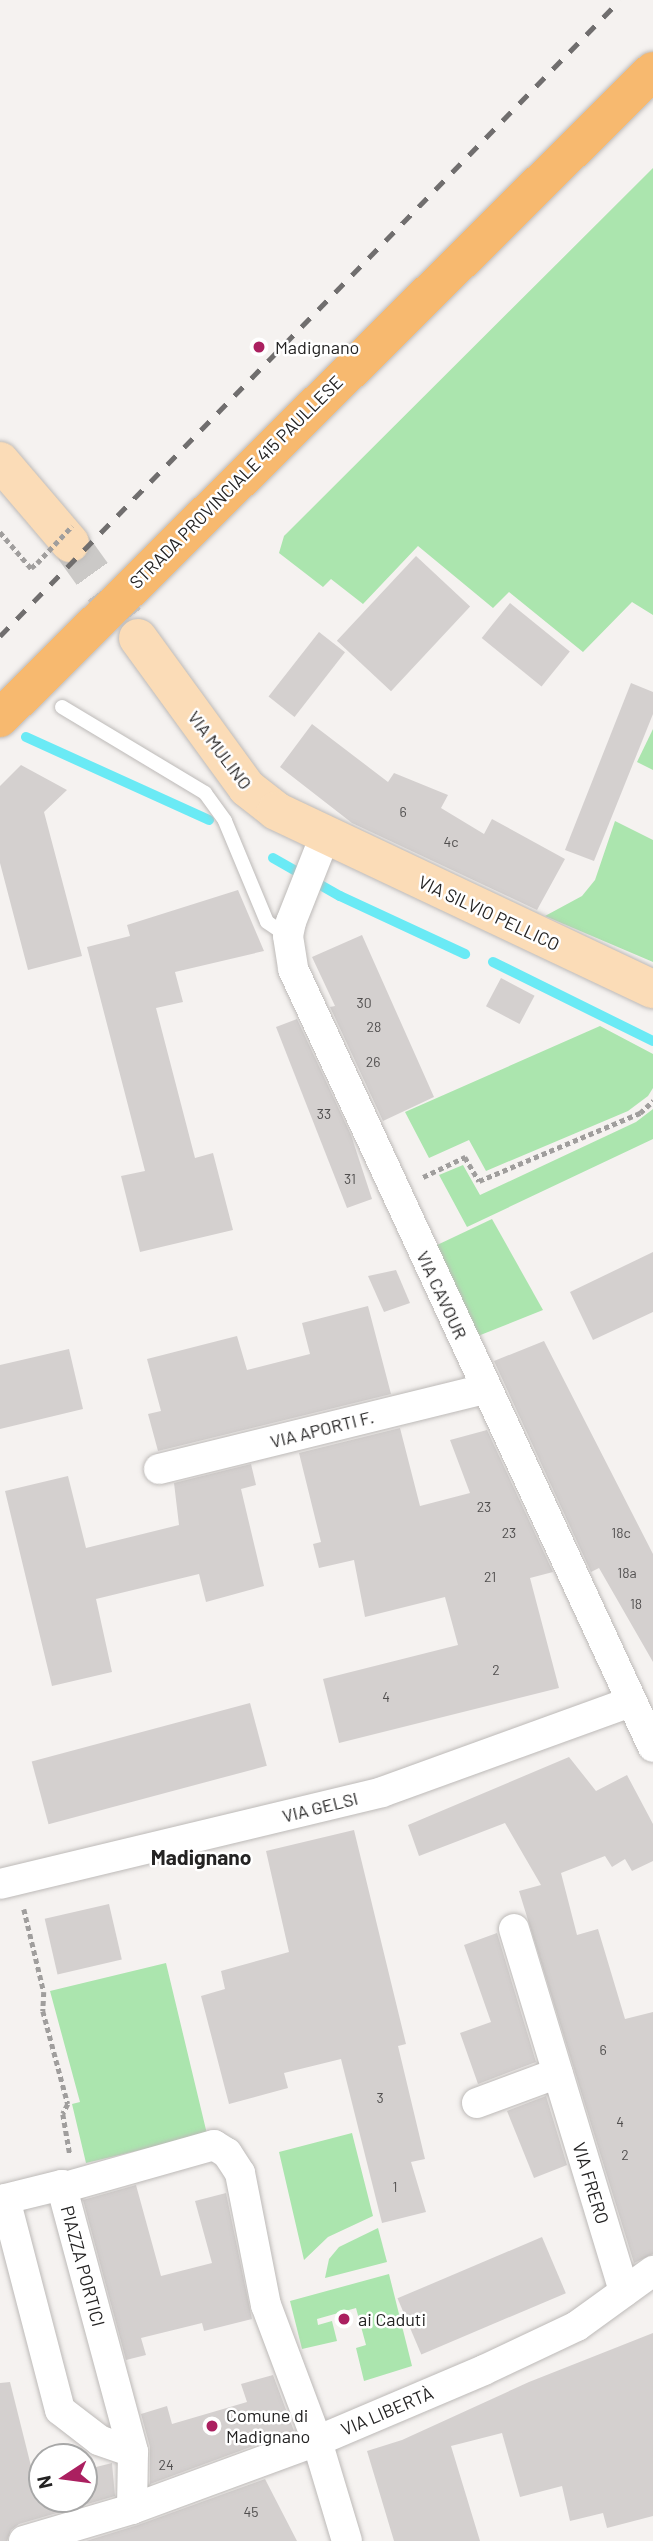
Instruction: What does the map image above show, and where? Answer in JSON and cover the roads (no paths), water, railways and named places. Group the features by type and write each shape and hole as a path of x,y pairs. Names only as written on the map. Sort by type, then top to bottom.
{"main road":[{"name":"STRADA PROVINCIALE 415 PAULLESE","path":"0,718 653,71"}],"street":[{"path":"0,461 71,535"},
{"name":"VIA MULINO","path":"138,638 247,788 321,847"},
{"name":"VIA CAVOUR","path":"321,847 288,936 293,969 484,1389 653,1747"},
{"name":"VIA SILVIO PELLICO","path":"321,847 653,989"},
{"name":"VIA APORTI F.","path":"159,1469 484,1389"},
{"name":"VIA GELSI","path":"8,1883 382,1792 631,1702"},
{"name":"VIA FRERO","path":"514,1929 624,2292"},
{"path":"477,2103 558,2073"},
{"path":"66,2175 214,2145 227,2152 240,2172 266,2305 317,2441 347,2541"},
{"name":"PIAZZA PORTICI","path":"132,2509 133,2452 66,2175 5,2199 60,2410 99,2440 133,2452"},
{"name":"VIA LIBERTÀ","path":"24,2541 132,2509 317,2441 577,2326 653,2271"}],"lane":[{"path":"62,707 205,793 225,821 267,922 288,936"}],"waterway":[{"path":"26,737 209,820"},
{"path":"273,858 340,896 465,954"},
{"path":"493,962 653,1041"}],"tunnel":[{"path":"70,543 134,632"}],"railway":[{"path":"0,636 620,0"}],"place":[{"name":"Madignano","path":"259,347"},
{"name":"ai Caduti","path":"344,2319"},
{"name":"Comune di Madignano","path":"212,2426"}],"district":[{"name":"Madignano","path":"201,1857"}]}
